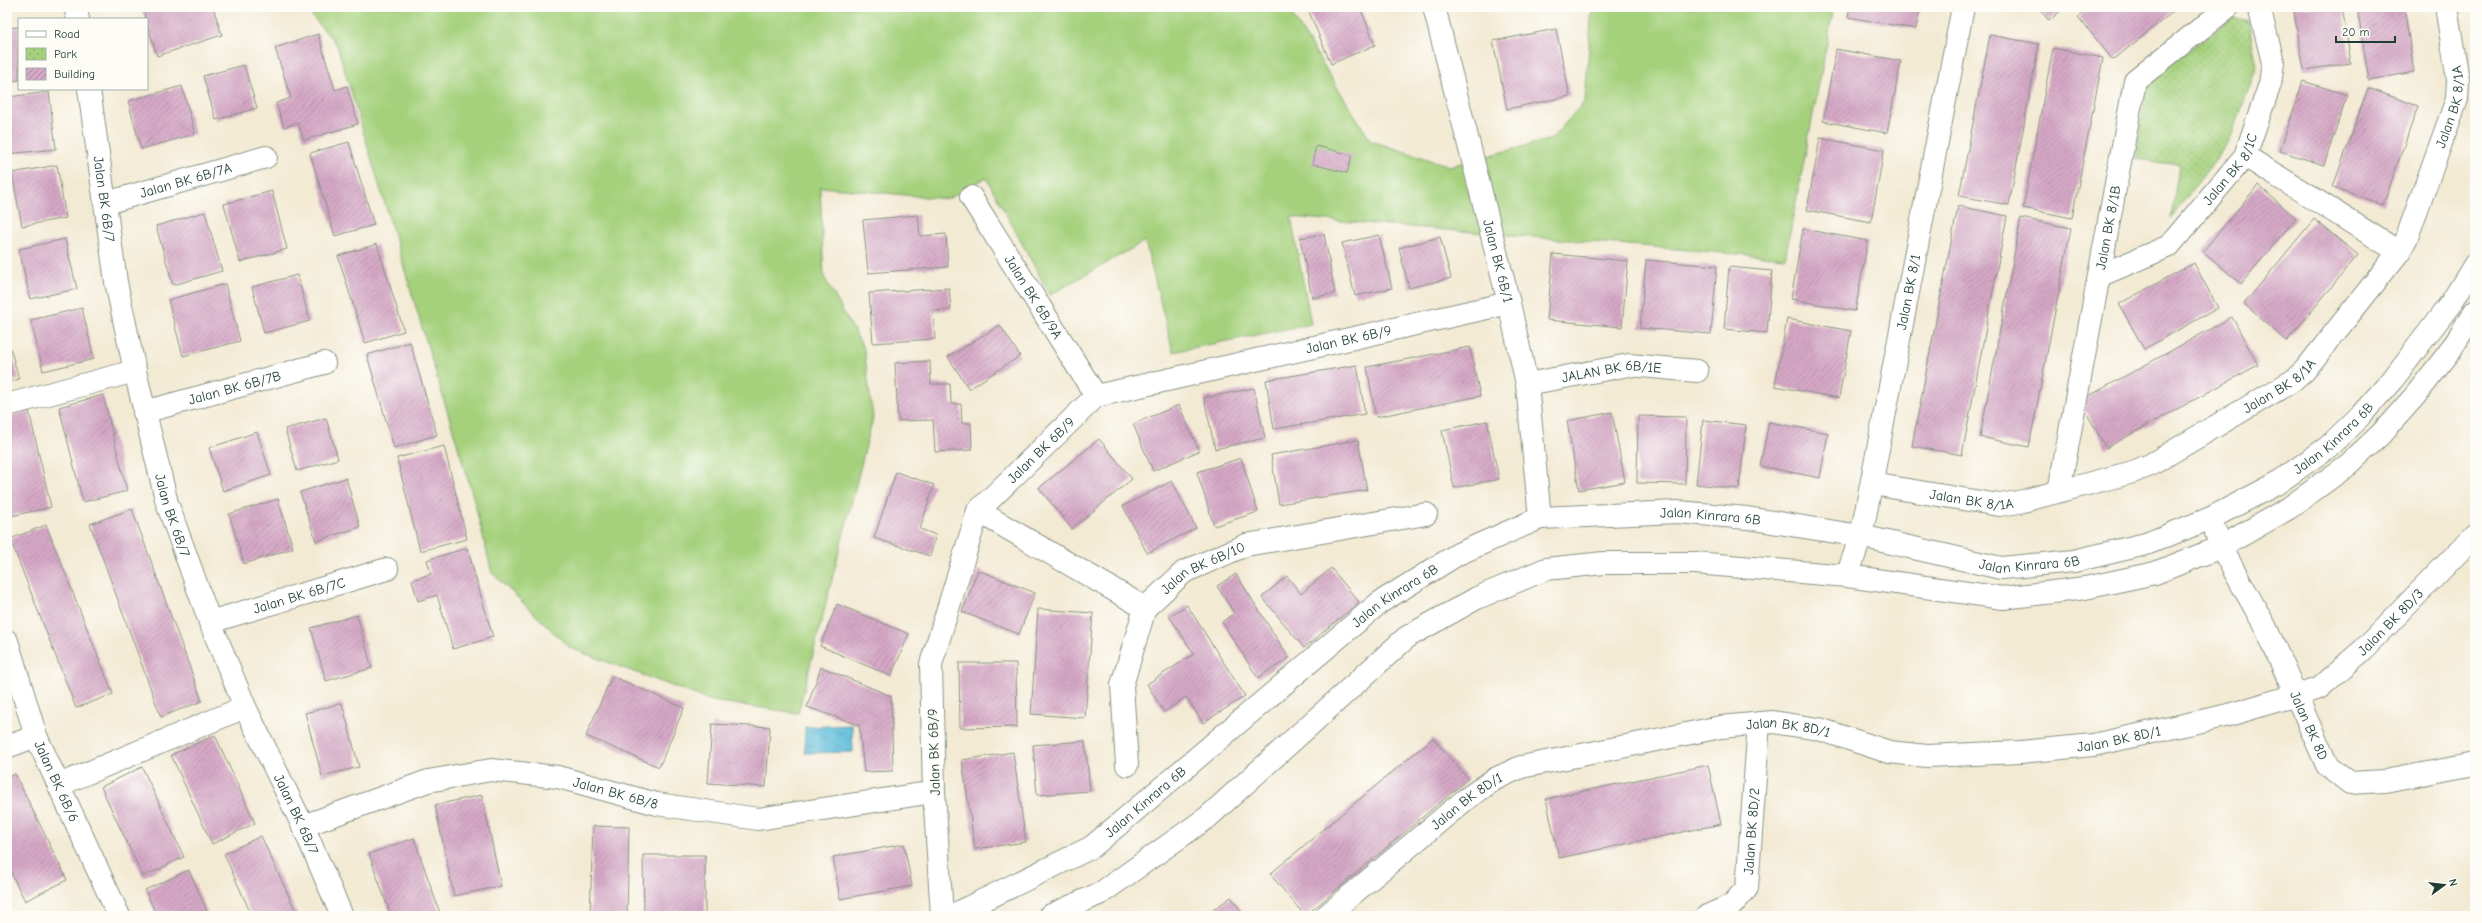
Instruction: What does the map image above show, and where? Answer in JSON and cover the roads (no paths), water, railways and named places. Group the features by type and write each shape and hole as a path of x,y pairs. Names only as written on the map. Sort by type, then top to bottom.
{"street":[{"path":"75,7 78,18"},
{"name":"Jalan BK 6B/1","path":"1434,7 1510,303 1528,384 1540,518"},
{"name":"Jalan BK 8/1","path":"1847,576 1861,536 1872,484 1963,7"},
{"name":"Jalan BK 8/1B","path":"2059,491 2134,81 2228,7"},
{"name":"Jalan BK 8/1C","path":"2099,276 2169,246 2245,156 2270,84 2273,62 2259,7"},
{"name":"Jalan BK 8/1A","path":"1872,484 1998,505 2059,491 2133,472 2150,465 2294,380 2305,370 2399,252 2407,237 2457,99 2458,79 2446,7"},
{"name":"Jalan BK 6B/7","path":"89,90 116,282 144,412 167,503 210,622 246,707 303,826 342,916"},
{"path":"2245,156 2399,252"},
{"name":"Jalan BK 6B/7A","path":"106,203 266,157"},
{"name":"Jalan BK 6B/9A","path":"971,197 1096,396"},
{"name":"Jalan Kinrara 6B","path":"951,916 1092,847 1379,603 1458,554 1540,518 1678,512 1747,518 1861,536 2001,568 2074,561 2146,544 2211,518 2297,470 2328,447 2361,416 2432,329 2451,303 2475,264"},
{"name":"Jalan BK 6B/9","path":"942,916 934,792 931,664 978,511 1096,396 1510,303"},
{"name":"Jalan Kinrara 6B","path":"1049,916 1101,893 1208,818 1407,637 1477,598 1546,569 1604,563 1695,563 1847,576 2003,598 2085,588 2155,573 2221,547 2317,489 2359,455 2414,396 2448,354 2475,311"},
{"name":"Jalan BK 6B/7B","path":"144,412 324,362"},
{"name":"JALAN BK 6B/1E","path":"1528,384 1630,365 1697,371"},
{"path":"7,405 135,371"},
{"path":"978,511 1146,608"},
{"name":"Jalan BK 6B/10","path":"1127,765 1122,686 1146,608 1184,572 1246,545 1426,514"},
{"path":"2211,518 2221,547"},
{"name":"Jalan BK 8D/3","path":"2296,695 2319,688 2364,649 2475,535"},
{"name":"Jalan BK 8D","path":"2221,547 2265,626 2327,765 2350,783 2385,781 2475,764"},
{"name":"Jalan BK 6B/7C","path":"210,622 387,569"},
{"name":"Jalan BK 6B/6","path":"7,641 36,736 119,916"},
{"name":"Jalan BK 8D/1","path":"1326,916 1466,799 1495,779 1515,769 1721,727 1773,722 1819,729 1889,752 1927,756 2020,752 2093,745 2229,715 2296,695"},
{"path":"59,785 246,707"},
{"name":"Jalan BK 8D/2","path":"1707,916 1732,905 1748,888 1759,724"},
{"path":"7,747 36,736"},
{"name":"Jalan BK 6B/8","path":"303,826 428,781 491,770 558,777 657,804 758,819 934,792"}],"water":[{"path":"852,725 853,752 805,753 805,727"}]}
